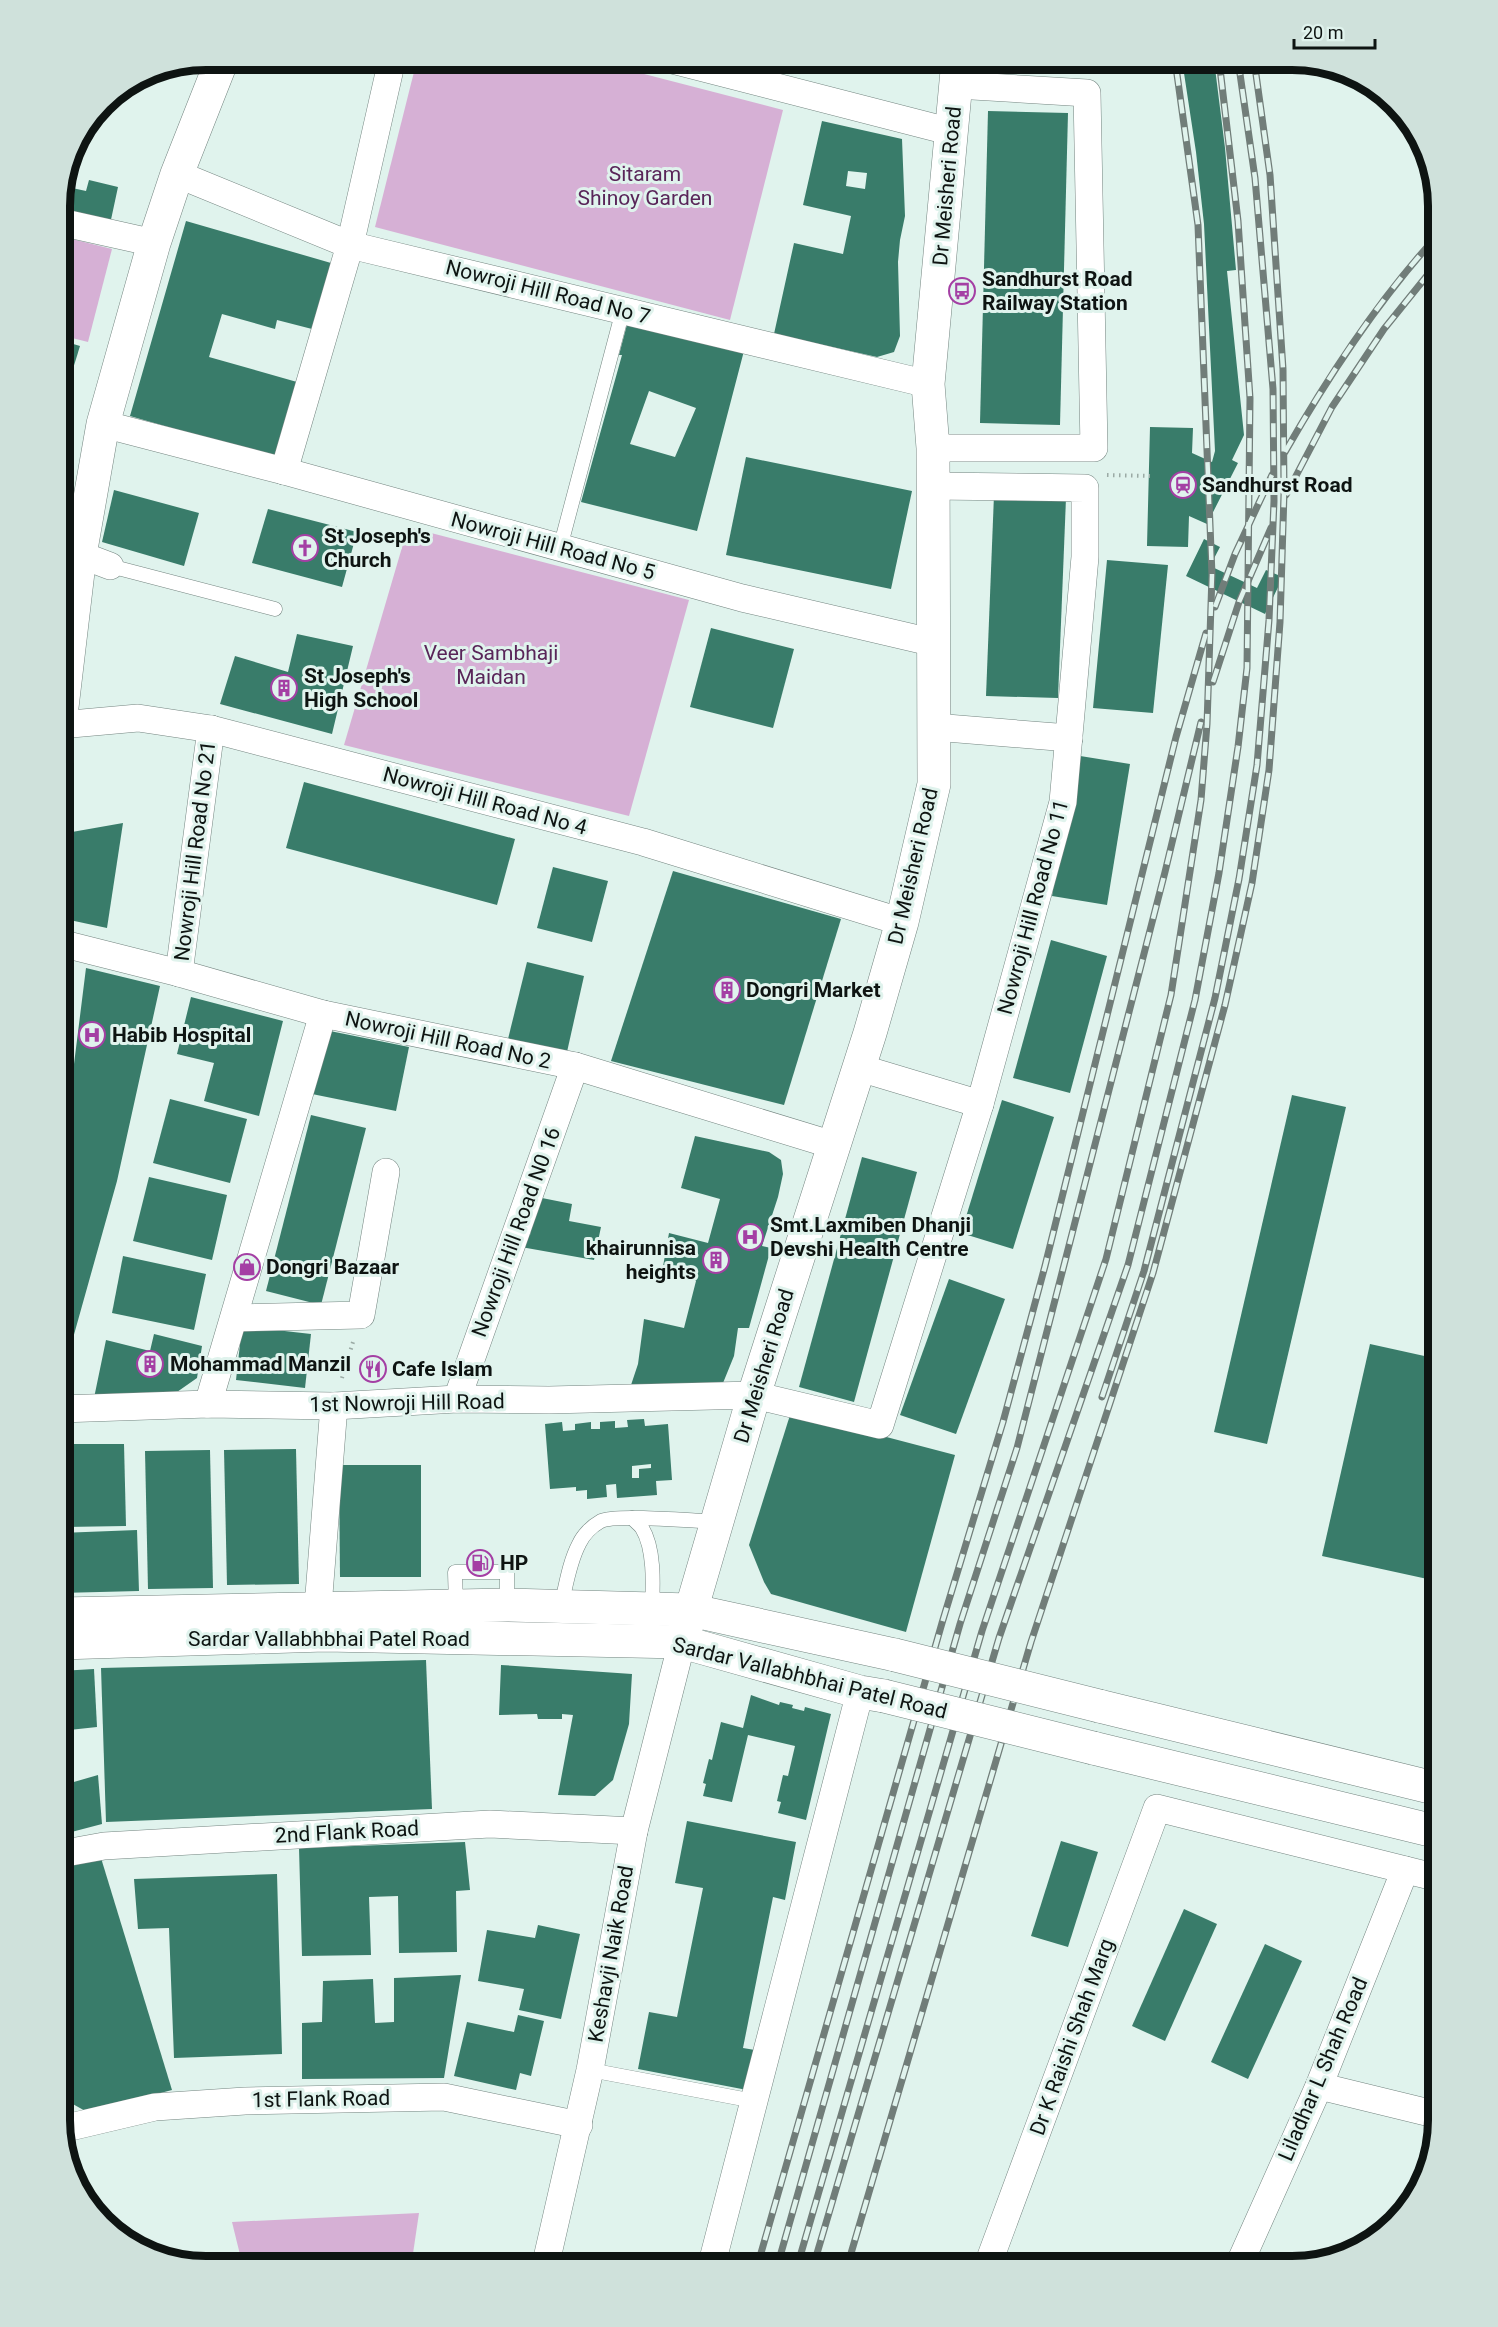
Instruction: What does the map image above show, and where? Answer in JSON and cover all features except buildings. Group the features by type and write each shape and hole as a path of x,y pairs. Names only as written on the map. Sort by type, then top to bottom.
{"main road":[{"path":"71,649 104,424 154,243 177,174 218,71"},
{"name":"Dr Meisheri Road","path":"682,1642 754,1395 833,1145 860,1068 902,922 934,784 933,448 928,384 957,73"},
{"name":"Sardar Vallabhbhai Patel Road","path":"70,1642 322,1621 456,1605 690,1611 895,1655 1428,1787"},
{"name":"Sardar Vallabhbhai Patel Road","path":"70,1614 322,1621 682,1642 872,1694 1428,1831"}],"street":[{"path":"284,471 350,244 389,71"},
{"path":"715,71 952,132"},
{"path":"933,448 1094,448 1087,93 957,73"},
{"name":"Nowroji Hill Road No 7","path":"177,174 350,244 928,384"},
{"path":"71,224 154,243"},
{"name":"Nowroji Hill Road No 5","path":"104,424 284,471 742,598 935,643"},
{"name":"Nowroji Hill Road No 11","path":"880,1425 980,1104 1063,802 1084,557 1084,488 933,486"},
{"name":"Nowroji Hill Road No 4","path":"71,717 138,718 211,729 643,842 902,922"},
{"path":"934,727 1069,738"},
{"name":"Nowroji Hill Road No 21","path":"179,973 211,729"},
{"name":"Nowroji Hill Road No 2","path":"71,946 179,973 323,1014 575,1066 833,1145"},
{"path":"208,1404 323,1014"},
{"name":"Nowroji Hill Road N0 16","path":"457,1399 575,1066"},
{"path":"860,1068 980,1104"},
{"path":"234,1318 361,1316 386,1172"},
{"name":"1st Nowroji Hill Road","path":"70,1409 208,1404 334,1406 457,1399 549,1400 754,1395 880,1425"},
{"path":"322,1621 334,1406"},
{"name":"Keshavji Naik Road","path":"548,2256 579,2125 634,1831 682,1642"},
{"path":"714,2256 754,2101 872,1694"},
{"name":"Dr K Raishi Shah Marg","path":"991,2256 1157,1808 1405,1870"},
{"name":"2nd Flank Road","path":"70,1852 104,1846 490,1824 634,1831"},
{"path":"1405,1870 1428,1876"},
{"name":"Liladhar L Shah Road","path":"1243,2256 1319,2086 1405,1870"},
{"path":"1319,2086 1428,2113"},
{"name":"1st Flank Road","path":"71,2127 155,2107 245,2101 444,2097 579,2125"}],"lane":[{"path":"560,548 623,310"},
{"path":"84,556 275,609"},
{"path":"632,1518 643,1529 649,1549 653,1576 652,1609"},
{"path":"561,1606 579,1543 603,1520 632,1518 717,1522"},
{"path":"590,2070 754,2101"}],"path":[{"path":"334,1406 361,1316"}],"green space":[{"name":"Sitaram Shinoy Garden","path":"414,71 632,71 783,110 730,320 375,227"},
{"path":"71,239 112,249 88,342 71,338"},
{"name":"Veer Sambhaji Maidan","path":"408,527 689,600 629,816 344,745"},
{"path":"419,2213 413,2256 240,2256 232,2222"}],"railway":[{"path":"800,2256 982,1631 1106,1259 1171,995 1201,800 1207,724 1212,575 1198,225 1177,71"},
{"path":"816,2256 999,1638 1128,1265 1195,1000 1219,873 1247,668 1250,398 1238,221 1220,71"},
{"path":"1102,1397 1144,1271 1215,998 1239,879 1257,765 1269,620 1274,501 1273,389 1255,178 1240,71"},
{"path":"850,2256 1031,1642 1153,1273 1225,1005 1252,883 1269,770 1280,622 1284,493 1283,369 1270,175 1256,71"},
{"path":"1285,452 1356,339 1428,246"},
{"path":"1286,495 1332,407 1384,329 1428,274"},
{"path":"1215,607 1235,554 1272,475"},
{"path":"1213,682 1239,602 1271,528"},
{"path":"760,2256 942,1623 1003,1422 1045,1266 1176,737 1206,633"},
{"path":"780,2256 960,1624 1017,1448 1165,872 1201,722"}],"place":[{"name":"Sandhurst Road Railway Station","path":"962,291"},
{"name":"Sandhurst Road","path":"1183,485"},
{"name":"St Joseph's Church","path":"305,548"},
{"name":"St Joseph's High School","path":"284,688"},
{"name":"Dongri Market","path":"727,990"},
{"name":"Habib Hospital","path":"92,1035"},
{"name":"Smt.Laxmiben Dhanji Devshi Health Centre","path":"750,1237"},
{"name":"khairunnisa heights","path":"716,1260"},
{"name":"Dongri Bazaar","path":"247,1267"},
{"name":"Mohammad Manzil","path":"150,1364"},
{"name":"Cafe Islam","path":"373,1369"},
{"name":"HP","path":"480,1563"}]}
